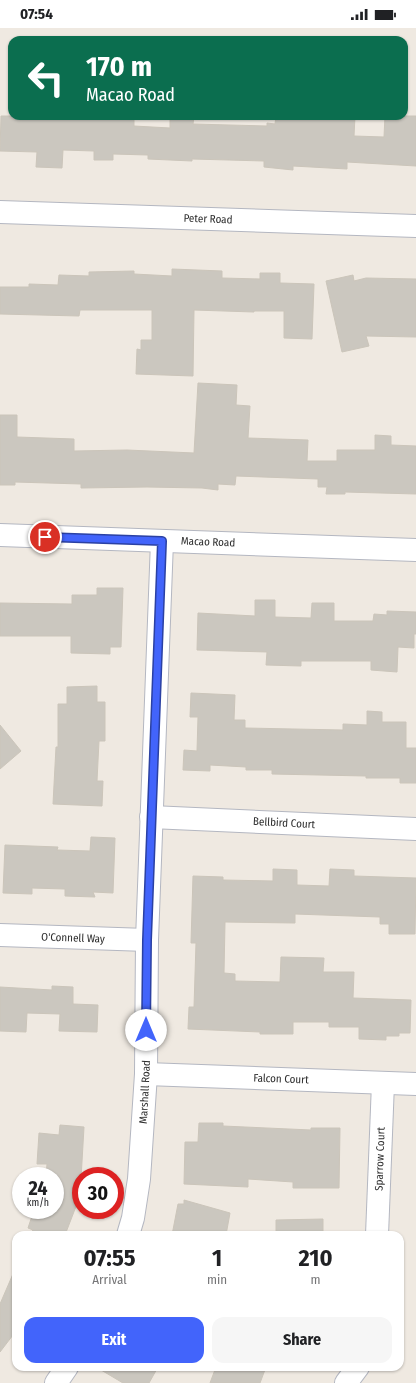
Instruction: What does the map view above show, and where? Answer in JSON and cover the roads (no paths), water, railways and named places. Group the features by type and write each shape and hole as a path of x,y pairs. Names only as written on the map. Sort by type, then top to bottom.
{"street":[{"name":"Peter Road","path":"0,212 416,226"},
{"name":"Macao Road","path":"0,535 416,550"},
{"name":"Marshall Road","path":"129,1231 133,1218 139,1179 146,1074 147,940 162,541"},
{"name":"Bellbird Court","path":"151,817 416,829"},
{"name":"O'Connell Way","path":"0,935 147,940"},
{"name":"Falcon Court","path":"146,1074 416,1084"},
{"name":"Sparrow Court","path":"377,1231 383,1083"},
{"path":"56,1383 64,1371"},
{"path":"346,1383 355,1371"}]}
